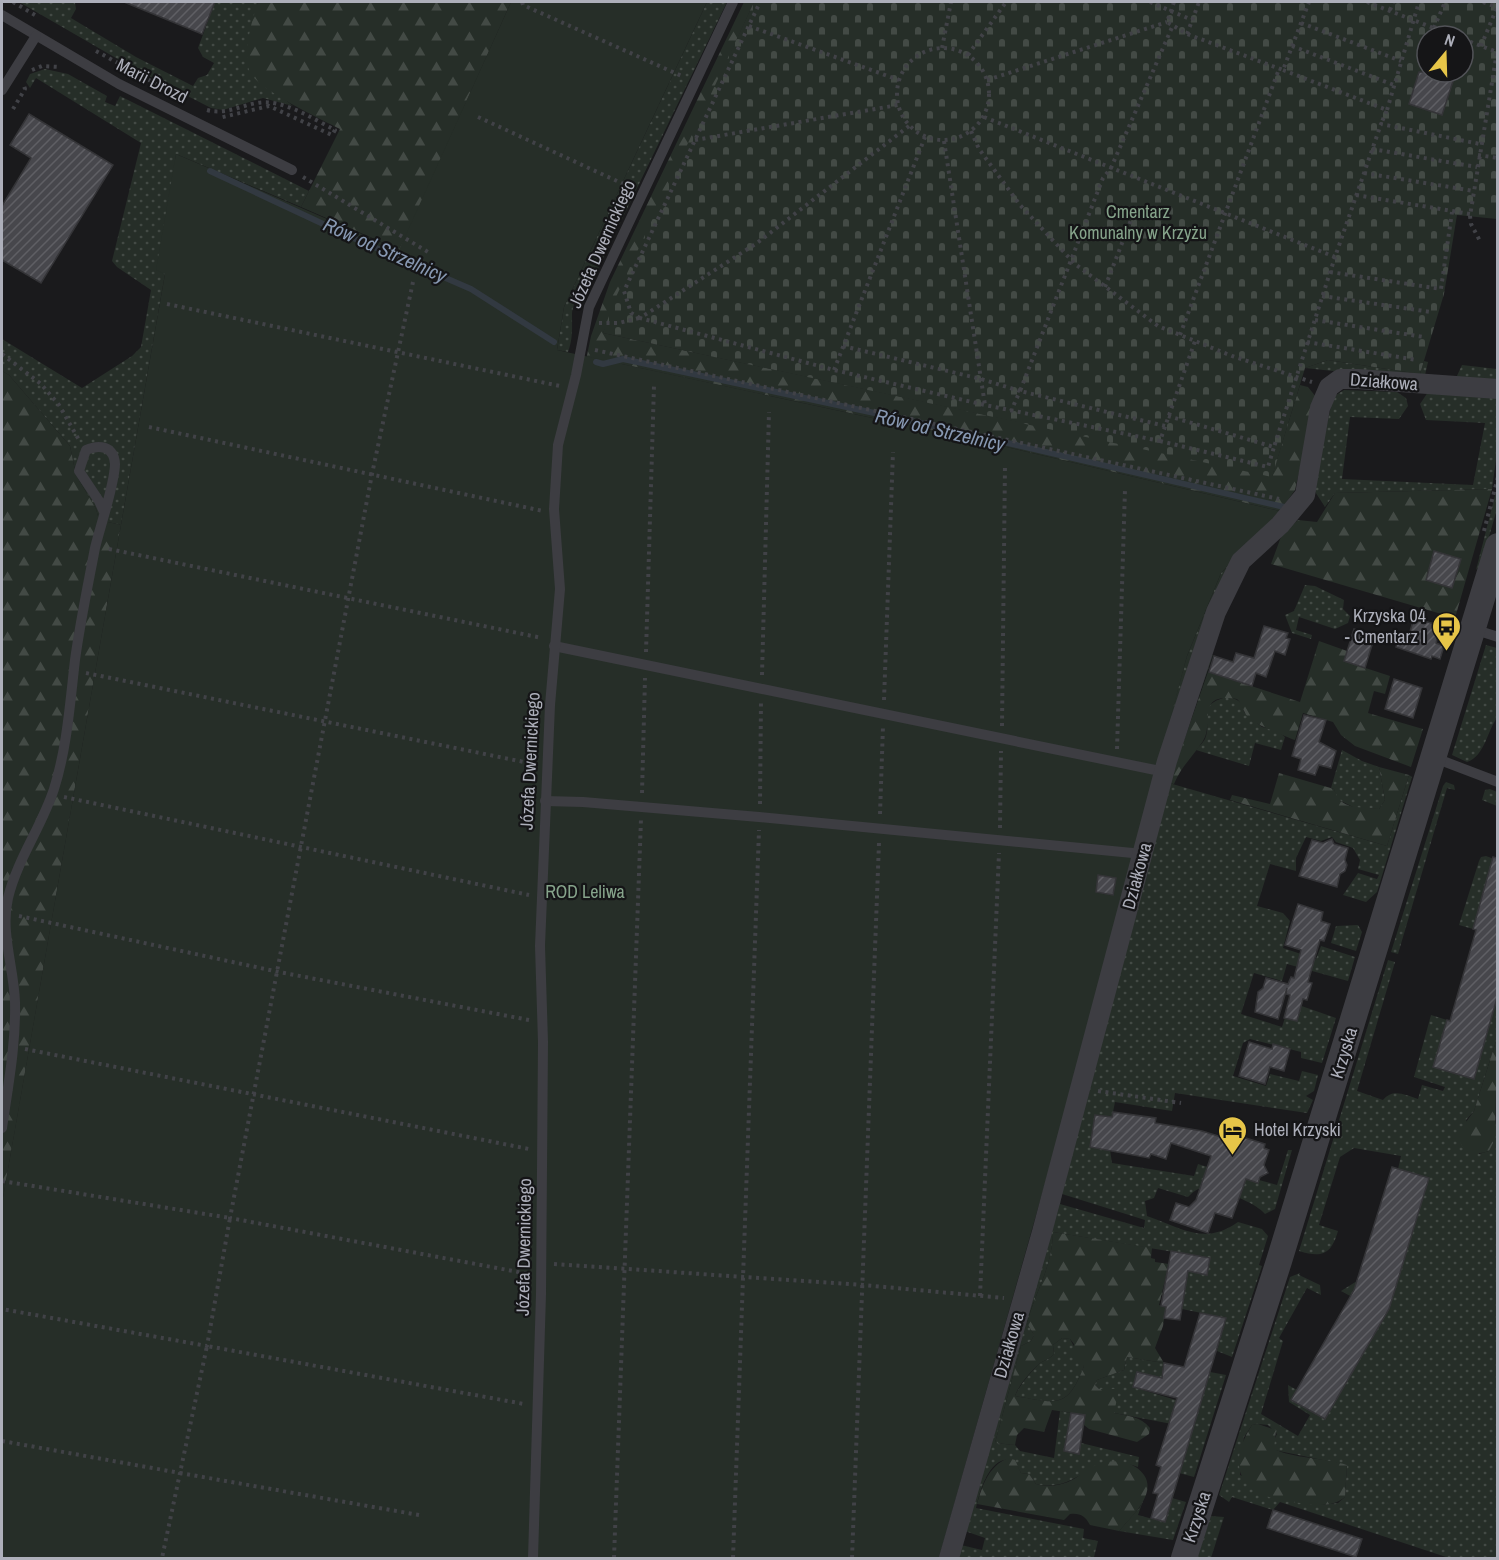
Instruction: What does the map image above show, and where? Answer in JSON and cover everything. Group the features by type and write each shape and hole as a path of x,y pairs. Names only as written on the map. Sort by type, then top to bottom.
{"street":[{"name":"Działkowa","path":"949,1558 1081,1089 1165,772 1216,612 1241,561 1280,525 1305,495 1320,408 1329,387 1340,380 1358,379 1497,389"},
{"name":"Krzyska","path":"1184,1558 1435,758 1485,633 1497,546"}],"lane":[{"name":"Józefa Dwernickiego","path":"533,1558 541,1277 541,893 547,765 560,589 554,509 558,446 589,307 733,2"},
{"name":"Marii Drozd","path":"2,15 119,84 292,170"},
{"path":"2,90 36,36"},
{"path":"2,1128 15,1047 15,999 6,913 8,898 52,794 64,746 74,670 96,547 115,464 112,453 106,447 96,446 86,450 79,471 104,512"},
{"path":"555,642 646,664 1165,772"},
{"path":"1435,758 1497,782"},
{"path":"545,801 759,817 1143,854"}],"path":[{"path":"13,2 45,21"},
{"path":"522,2 523,5 695,82"},
{"path":"760,2 624,291 632,313 640,318 834,370 1011,411 1160,441 1268,467 1322,296 1387,110 1412,19 1419,2"},
{"path":"942,48 951,2"},
{"path":"968,55 1006,2"},
{"path":"1150,2 1192,20"},
{"path":"1167,22 1174,2"},
{"path":"1187,34 1199,2"},
{"path":"1180,335 1224,213 1309,2"},
{"path":"1368,2 1424,24"},
{"path":"1389,10 1393,2"},
{"path":"1436,24 1445,2"},
{"path":"1482,46 1497,6 1483,2"},
{"path":"11,7 37,22"},
{"path":"987,80 1167,22 1187,34 1387,110"},
{"path":"1301,23 1401,61"},
{"path":"1011,411 1103,178 1111,168 1173,25"},
{"path":"749,26 899,81"},
{"path":"1475,43 1497,52 1478,155 1470,214 1471,224 1480,241"},
{"path":"1292,46 1394,85"},
{"path":"942,48 968,55 980,66 987,80 988,105 984,117 971,131 944,141 925,137 909,126 898,105 899,81 905,68 915,57 928,50 942,48"},
{"path":"93,49 167,90"},
{"path":"93,56 157,90"},
{"path":"13,109 25,88 23,82 25,76 31,70 51,65 67,70"},
{"path":"197,105 218,113 258,102 280,105 335,130 332,135 269,106 217,118 204,113"},
{"path":"695,140 898,105"},
{"path":"478,117 643,193"},
{"path":"984,117 1335,257"},
{"path":"1381,124 1480,144"},
{"path":"586,320 606,324 640,318 757,243 909,126"},
{"path":"971,131 979,149 1020,205 1071,261 1158,326 1329,387"},
{"path":"834,370 925,137"},
{"path":"944,141 985,405"},
{"path":"1372,149 1477,167"},
{"path":"1478,155 1497,158"},
{"path":"292,170 428,252"},
{"path":"1364,173 1474,191"},
{"path":"1356,195 1470,214"},
{"path":"1330,272 1441,289 1452,212"},
{"path":"1106,287 1133,215"},
{"path":"162,1558 207,1346 252,1095 279,972 372,474 413,282"},
{"path":"1322,296 1431,312"},
{"path":"167,304 573,387"},
{"path":"1315,320 1424,337"},
{"path":"1160,441 1195,341"},
{"path":"1307,342 1417,360"},
{"path":"580,346 1298,503"},
{"path":"843,346 981,379 1020,392 1165,426"},
{"path":"2,354 41,384 59,405 86,450"},
{"path":"614,1558 654,385"},
{"path":"734,1558 759,817 769,412"},
{"path":"1168,416 1274,447"},
{"path":"149,427 549,512 554,509"},
{"path":"852,1558 893,452"},
{"path":"980,1296 1000,839 1005,465"},
{"path":"1117,762 1125,489"},
{"path":"96,547 555,642"},
{"path":"74,670 325,724 547,765"},
{"path":"52,794 532,896 541,893"},
{"path":"6,913 279,972 542,1021"},
{"path":"15,1047 542,1151"},
{"path":"1081,1089 1181,1103"},
{"path":"2,1181 230,1218 541,1277"},
{"path":"541,1263 863,1285 1022,1300"},
{"path":"2,1310 537,1405"},
{"path":"2,1441 419,1515"}],"green space":[{"path":"19,2 75,3 76,9 71,18 136,57 193,86 198,78 207,75 214,63 203,57 198,48 215,2 258,2 257,6 278,94 293,106 263,98 223,110 211,108 135,69"},
{"path":"258,2 511,2 400,250 301,207 340,129 290,103 254,78 249,70 247,53"},
{"name":"ROD Leliwa","path":"511,2 707,2 564,307 557,350 998,445 1280,511 1221,573 1187,656 1065,1113 939,1558 2,1558 2,1203 165,274 156,270 176,154 399,250"},
{"path":"707,2 727,2 596,273 575,303 568,352 557,350 564,307"},
{"path":"744,2 754,2 603,333 1272,476 1300,385 1308,387 1316,397 1295,490 1280,511 998,445 621,364 593,375 585,365 591,336 610,282"},
{"name":"Cmentarz Komunalny w Krzyżu","path":"754,2 1497,2 1497,219 1457,215 1444,294 1420,374 1328,360 1305,368 1272,477 603,333 615,299"},
{"path":"45,69 68,74 107,96 105,102 115,106 120,96 309,191 301,207 176,154 165,274 121,525 99,520 96,509 76,475 70,446 9,375 2,371 2,339 82,388 132,356 141,347 151,290 117,267 112,261 141,143 36,78 30,88 26,82 30,74"},
{"path":"1328,360 1420,374 1424,361 1428,362 1425,375 1417,380 1305,368"},
{"path":"1462,365 1497,369 1497,384 1456,378"},
{"path":"2,371 9,375 70,446 76,475 96,509 99,520 121,525 2,1204"},
{"path":"1344,390 1397,392 1406,398 1408,406 1399,419 1350,417 1342,479 1473,485 1485,423 1426,420 1420,404 1428,392 1497,397 1497,452 1492,489 1335,493 1325,507 1312,487 1332,402 1336,395"},
{"path":"1497,488 1497,509 1481,564 1476,570"},
{"path":"1492,489 1455,618 1271,564 1282,534 1298,520 1317,522 1335,493"},
{"path":"1241,552 1158,760 1187,656 1221,573"},
{"path":"1305,585 1315,586 1344,600 1343,609 1350,616 1348,623 1335,629 1299,617 1296,630 1312,635 1311,639 1292,633 1285,615 1294,611"},
{"path":"1319,641 1347,651 1344,661 1390,676 1385,694 1374,691 1368,713 1423,729 1411,767 1355,746 1341,735 1333,722 1303,713 1295,740 1250,719 1237,699 1224,698 1215,700 1211,705 1203,741 1174,784 1169,783 1208,672 1300,702"},
{"path":"1486,645 1497,648 1497,718 1482,749 1467,762 1452,755"},
{"path":"1213,655 1169,783 1387,846 1409,775 1412,777 1377,892 1366,902 1343,895 1358,873 1377,879 1379,875 1358,869 1360,860 1353,848 1336,842 1332,837 1321,841 1306,837 1296,858 1296,871 1270,864 1257,906 1283,913 1290,921 1283,948 1316,959 1321,946 1355,957 1348,981 1287,964 1282,981 1254,973 1241,1014 1282,1027 1290,1002 1336,1018 1322,1063 1301,1058 1301,1052 1250,1039 1243,1043 1233,1076 1266,1086 1270,1074 1299,1081 1302,1071 1318,1075 1314,1091 1306,1096 1313,1100 1307,1113 1175,1093 1172,1111 1115,1102 1112,1117 1095,1115 1090,1147 1110,1150 1112,1163 1194,1176 1198,1164 1258,1183 1259,1180 1277,1185 1288,1150 1292,1150 1275,1209 1265,1214 1246,1201 1227,1193 1204,1188 1193,1192 1188,1197 1158,1188 1154,1198 1145,1201 1147,1216 1182,1230 1203,1234 1214,1233 1238,1222 1262,1229 1268,1236 1259,1265 1262,1266 1232,1357 1217,1351 1226,1318 1182,1309 1183,1299 1161,1295 1165,1289 1168,1268 1207,1274 1210,1258 1053,1232 1047,1268 1027,1323 1034,1335 1031,1341 1021,1346 995,1443 1015,1445 1020,1451 1054,1458 1060,1411 1071,1413 1064,1451 1079,1454 1081,1443 1139,1457 1138,1467 1122,1463 1108,1463 1063,1483 1051,1485 1036,1484 1029,1474 1021,1473 1014,1460 998,1462 983,1483 976,1508 1084,1529 1083,1538 1098,1541 1094,1557 1100,1558 956,1558 961,1545 982,1550 985,1538 965,1531 1081,1111 1089,1093 1096,1054 1167,780 1207,656","holes":["1062,1194 1145,1220 1144,1228 1060,1204"]},
{"path":"1227,697 1239,701 1244,712 1262,727 1276,730 1285,737 1281,750 1255,743 1249,766 1196,750 1205,739 1208,709 1217,700"},
{"path":"1342,750 1379,767 1385,800 1379,809 1355,808 1337,799 1334,789 1331,788"},
{"path":"1379,767 1409,775 1387,846 1230,800 1232,795 1270,804 1279,773 1334,789 1341,801 1346,804 1379,809 1385,800"},
{"path":"1446,782 1454,785 1455,790 1447,788 1398,954 1391,952 1443,786"},
{"path":"1490,789 1497,792 1497,806 1482,800 1485,790"},
{"path":"1486,856 1497,860 1497,886 1486,883 1473,929 1459,925 1479,861 1481,857"},
{"path":"1358,925 1362,932 1356,951 1331,943 1336,926"},
{"path":"1388,960 1395,962 1357,1091 1383,1100 1395,1093 1418,1099 1422,1085 1443,1091 1445,1087 1414,1077 1431,1015 1447,1020 1434,1067 1474,1079 1497,998 1497,1038 1474,1111 1466,1120 1479,1154 1489,1151 1497,1117 1497,1558 1449,1558 1280,1502 1273,1510 1232,1497 1229,1502 1219,1495 1290,1277 1300,1273 1299,1275 1320,1285 1321,1295 1307,1288 1279,1338 1283,1341 1261,1414 1298,1436 1310,1415 1289,1402 1288,1385 1297,1390 1292,1400 1325,1419 1385,1315 1341,1291 1357,1281 1428,1178 1398,1169 1401,1156 1354,1148 1340,1157 1319,1225 1338,1231 1332,1245 1329,1250 1320,1254 1299,1251","holes":["1252,1425 1268,1425 1277,1434 1273,1442 1274,1450 1347,1465 1345,1497 1338,1503 1322,1505 1240,1475 1244,1437"]},
{"path":"1497,1038 1495,1139 1489,1151 1472,1153 1461,1144 1458,1133 1474,1111"},
{"path":"1053,1232 1152,1248 1151,1258 1155,1259 1155,1262 1169,1264 1159,1305 1166,1307 1163,1326 1155,1348 1164,1363 1127,1357 1124,1370 1097,1380 1095,1385 1099,1389 1119,1389 1114,1413 1138,1419 1150,1428 1149,1434 1137,1442 1089,1429 1084,1425 1085,1415 1052,1410 1044,1432 1024,1428 1017,1435 1015,1445 995,1443 1021,1346 1031,1341 1034,1335 1027,1323 1047,1268","holes":["1062,1338 1070,1339 1074,1344 1071,1356 1084,1366 1078,1380 1066,1397 1051,1401 1015,1396 1031,1371 1054,1354 1053,1345"]},
{"path":"1062,1338 1070,1339 1084,1366 1072,1390 1066,1397 1051,1401 1015,1396 1035,1368 1054,1354 1053,1345"},
{"path":"1127,1357 1164,1363 1162,1378 1137,1372 1133,1387 1199,1407 1210,1372 1226,1375 1194,1477 1179,1473 1193,1428 1114,1413 1109,1390 1099,1389 1095,1385 1097,1380 1124,1370"},
{"path":"1258,1424 1276,1430 1274,1449 1347,1465 1345,1497 1335,1503 1324,1505 1282,1501 1254,1490 1245,1481 1240,1471 1239,1458 1252,1425"},
{"path":"1008,1458 1015,1460 1021,1473 1029,1474 1036,1484 1048,1486 1075,1479 1098,1464 1112,1461 1127,1463 1144,1475 1147,1490 1141,1505 1119,1531 1090,1525 1084,1517 1077,1514 1070,1514 1064,1520 977,1504 991,1471"},
{"path":"1145,1495 1138,1515 1164,1522 1172,1498 1186,1502 1173,1540 1119,1531 1140,1507"},
{"path":"1211,1516 1224,1517 1211,1558 1197,1558"}],"building":[{"path":"124,2 215,2 202,34"},
{"path":"1415,84 1452,84 1442,115 1409,104"},
{"path":"29,114 113,165 41,283 2,260 2,206 31,158 10,145"},
{"path":"1434,551 1461,559 1452,588 1426,580"},
{"path":"1414,618 1441,626 1436,643 1444,646 1440,659 1432,656 1431,659 1396,647 1400,633 1409,635"},
{"path":"1264,626 1288,633 1286,638 1290,639 1285,655 1275,651 1266,677 1256,673 1252,686 1209,672 1214,656 1233,662 1236,653 1254,658"},
{"path":"1354,629 1375,635 1365,668 1344,661"},
{"path":"1394,679 1422,688 1413,718 1385,709"},
{"path":"1304,715 1326,720 1319,742 1336,751 1331,768 1319,765 1315,775 1298,770 1301,759 1292,756"},
{"path":"1332,839 1334,844 1348,848 1345,860 1347,865 1345,871 1340,874 1337,887 1299,876 1312,840 1323,843"},
{"path":"1493,857 1497,858 1497,998 1474,1079 1433,1067 1447,1020 1450,1021 1476,930 1473,929"},
{"path":"1098,875 1116,878 1113,895 1096,892"},
{"path":"1298,904 1323,912 1321,921 1330,924 1324,941 1320,940 1308,982 1312,983 1307,1000 1303,999 1297,1021 1284,1018 1290,995 1286,994 1287,988 1278,1019 1255,1012 1258,992 1263,988 1266,978 1288,984 1291,977 1294,978 1301,950 1285,945"},
{"path":"1249,1042 1272,1049 1273,1044 1290,1049 1284,1071 1270,1067 1265,1084 1239,1076"},
{"path":"1113,1112 1156,1118 1155,1123 1202,1131 1231,1140 1233,1134 1265,1144 1264,1148 1269,1150 1264,1165 1268,1173 1260,1177 1258,1183 1246,1179 1232,1218 1215,1213 1208,1233 1170,1220 1176,1203 1189,1207 1196,1200 1211,1156 1171,1143 1166,1159 1151,1154 1149,1158 1090,1147 1095,1115 1112,1117"},
{"path":"1392,1167 1429,1178 1389,1309 1325,1419 1291,1400 1354,1290"},
{"path":"1171,1251 1210,1258 1207,1275 1188,1271 1180,1320 1164,1318 1166,1307 1161,1306"},
{"path":"1200,1313 1226,1318 1165,1522 1151,1518 1158,1494 1153,1493 1161,1467 1156,1465 1177,1398 1133,1387 1137,1372 1162,1378 1164,1363 1184,1367"},
{"path":"1071,1413 1085,1415 1079,1454 1064,1451"},
{"path":"1273,1510 1362,1539 1356,1557 1267,1528"}],"waterway":[{"name":"Rów od Strzelnicy","path":"210,171 351,237 471,289 554,342"},
{"name":"Rów od Strzelnicy","path":"596,362 603,364 623,359 921,423 1284,507"}],"place":[{"name":"Krzyska 04 - Cmentarz I","path":"1447,652"},
{"name":"Hotel Krzyski","path":"1233,1156"}]}
